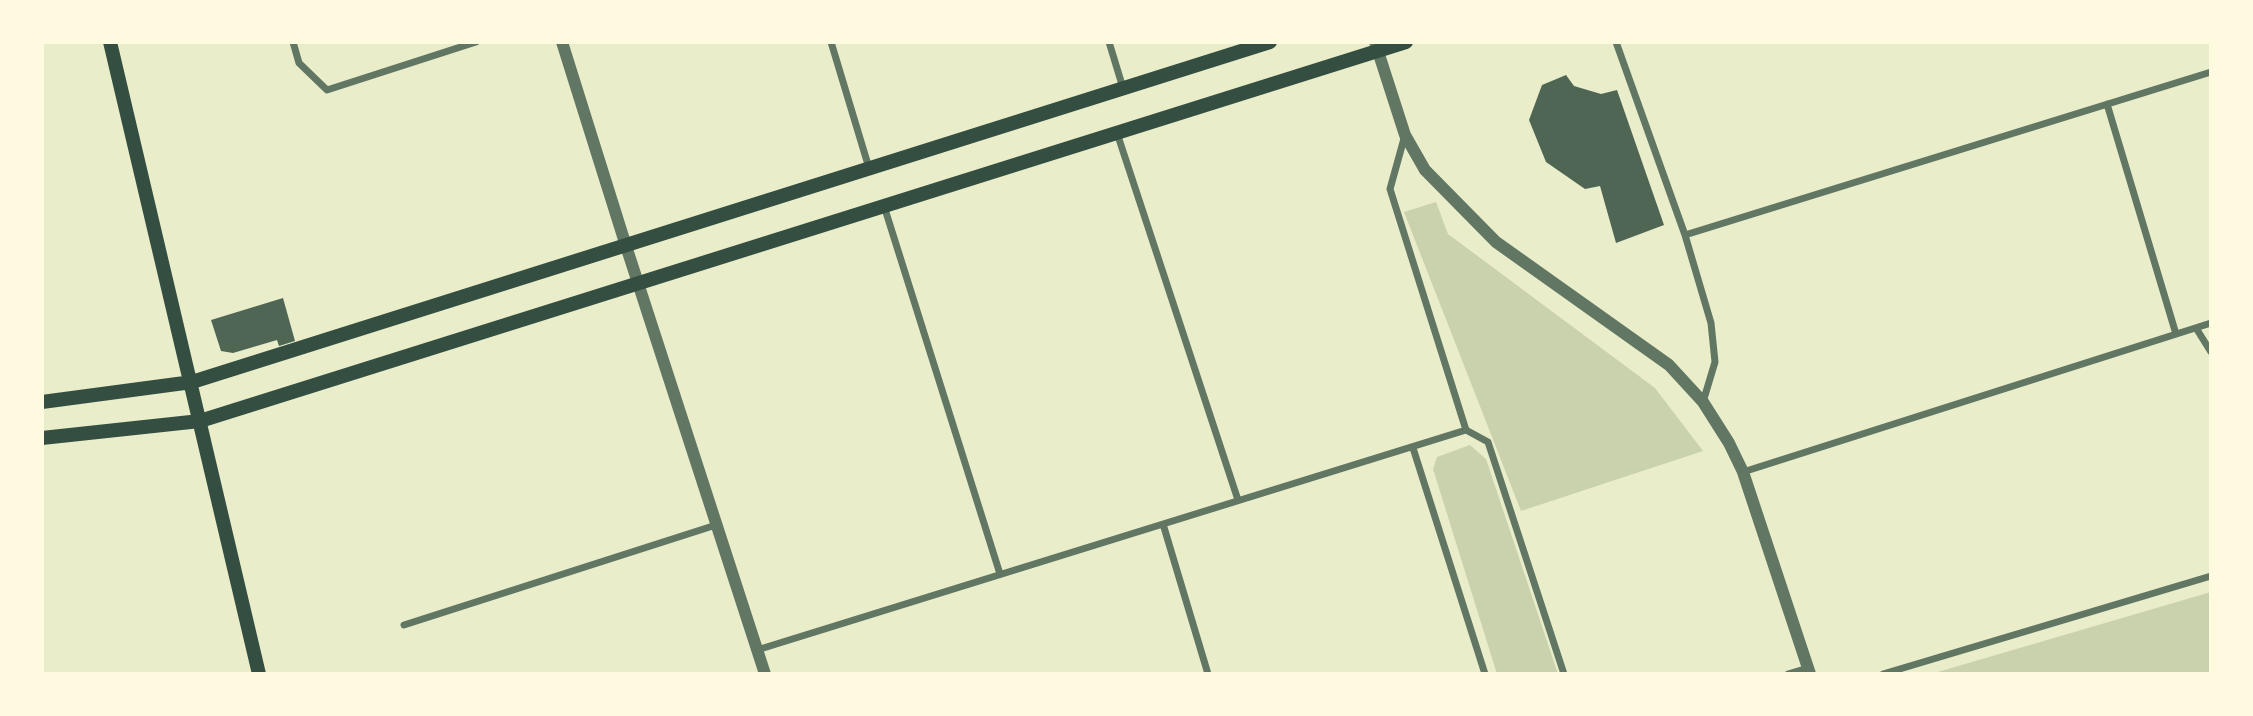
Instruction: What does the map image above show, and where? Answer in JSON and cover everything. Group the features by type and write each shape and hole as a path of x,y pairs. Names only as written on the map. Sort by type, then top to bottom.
{"main road":[{"path":"110,42 260,674"},
{"path":"42,402 192,382 1270,42"},
{"path":"42,438 200,421 1117,133 1377,46 1406,42"}],"street":[{"path":"293,42 299,63 327,90 476,42"},
{"path":"562,42 765,674"},
{"path":"831,42 869,168"},
{"path":"1110,42 1123,88"},
{"path":"1616,42 1685,235 1711,323 1715,362 1703,402"},
{"path":"1377,46 1405,135 1425,170 1496,242 1669,365 1703,402 1743,472 1809,671 1788,674"},
{"path":"1685,235 2211,72"},
{"path":"2107,104 2176,334"},
{"path":"1117,133 1238,500"},
{"path":"1405,135 1390,189 1466,430 1488,442 1564,674"},
{"path":"884,206 1000,574"},
{"path":"1743,472 2211,323"},
{"path":"2196,328 2211,352"},
{"path":"757,650 1466,430"},
{"path":"1413,448 1485,674"},
{"path":"1163,524 1208,674"},
{"path":"404,625 716,525"},
{"path":"1883,674 2211,576"}],"green space":[{"path":"1436,202 1448,234 1655,388 1703,451 1521,511 1404,212"},
{"path":"1470,445 1486,459 1558,674 1497,674 1433,469 1437,457"},
{"path":"2211,592 2211,674 1931,674"}],"building":[{"path":"1566,75 1574,86 1601,94 1617,90 1664,225 1616,243 1600,186 1585,189 1546,162 1529,120 1542,85"},
{"path":"283,298 295,341 279,346 277,340 233,353 221,351 211,320"}]}
